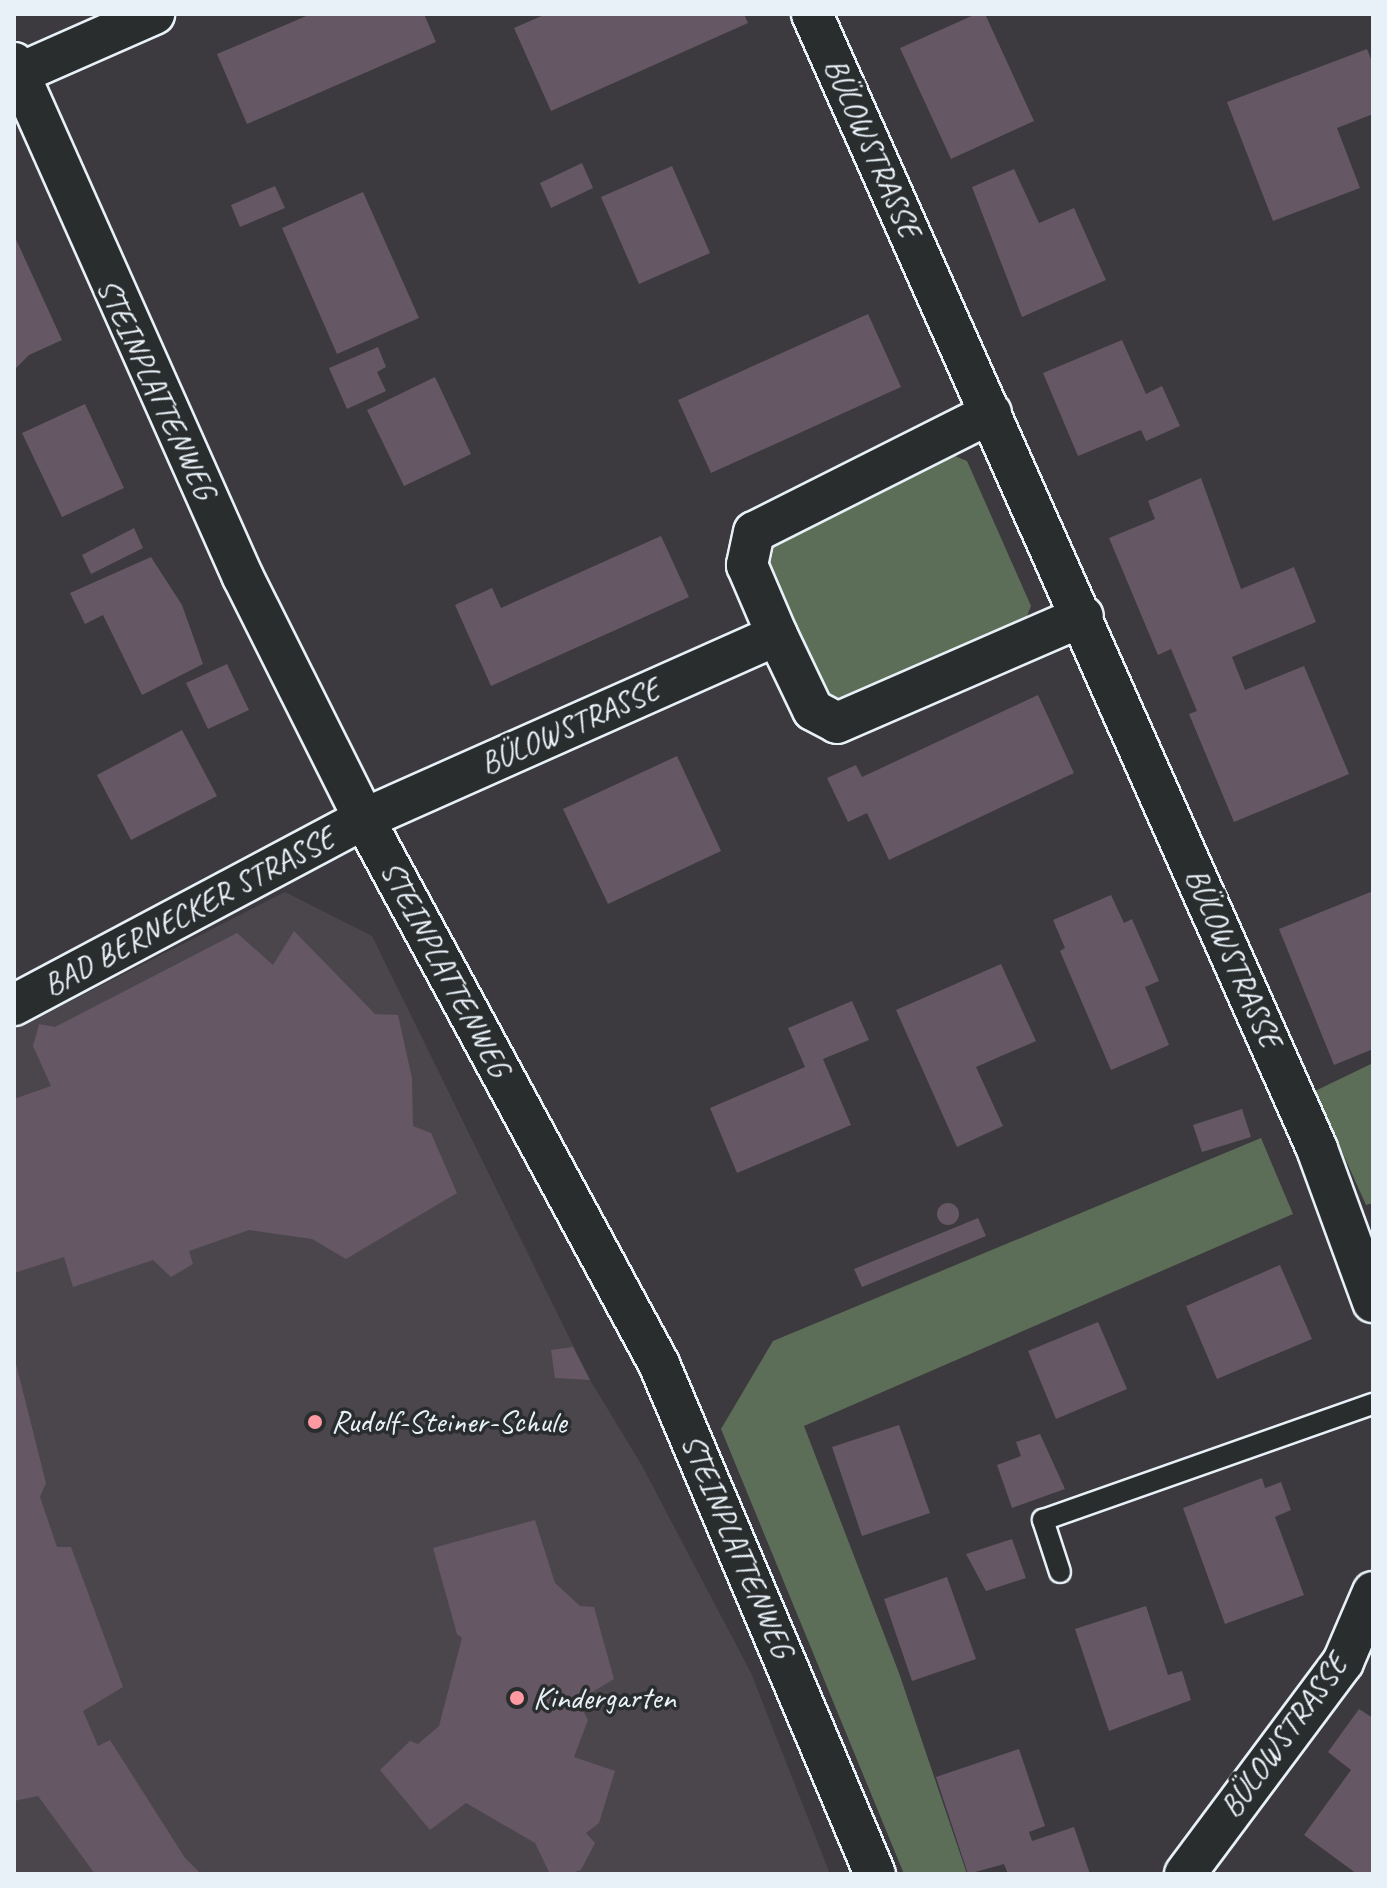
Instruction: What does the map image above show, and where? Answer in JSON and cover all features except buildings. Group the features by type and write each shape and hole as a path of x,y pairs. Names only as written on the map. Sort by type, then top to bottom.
{"street":[{"path":"16,68 154,14"},
{"name":"BÜLOWSTRASSE","path":"812,14 1083,616 1317,1149 1373,1302"},
{"name":"STEINPLATTENWEG","path":"16,68 188,458 364,819 659,1364 875,1874"},
{"path":"991,413 754,532 747,565 777,635 813,710 837,723 1083,616"},
{"name":"BÜLOWSTRASSE","path":"364,819 777,635"},
{"name":"BAD BERNECKER STRASSE","path":"14,1005 364,819"},
{"name":"BÜLOWSTRASSE","path":"1185,1874 1343,1662 1373,1592"}],"lane":[{"path":"1060,1572 1043,1520 1373,1404"}],"shaded area":[{"name":"Rudolf-Steiner-Schule","path":"285,892 372,936 590,1380 641,1464 751,1673 830,1874 14,1874 14,1030"}],"green space":[{"path":"950,454 967,461 1031,606 1025,621 836,704 824,699 759,565 766,540"},
{"path":"1373,1063 1373,1203 1366,1205 1315,1091"},
{"path":"1261,1138 1293,1214 804,1426 899,1673 967,1874 904,1874 721,1429 773,1341"}],"place":[{"name":"Rudolf-Steiner-Schule","path":"315,1422"},
{"name":"Kindergarten","path":"517,1698"}]}
